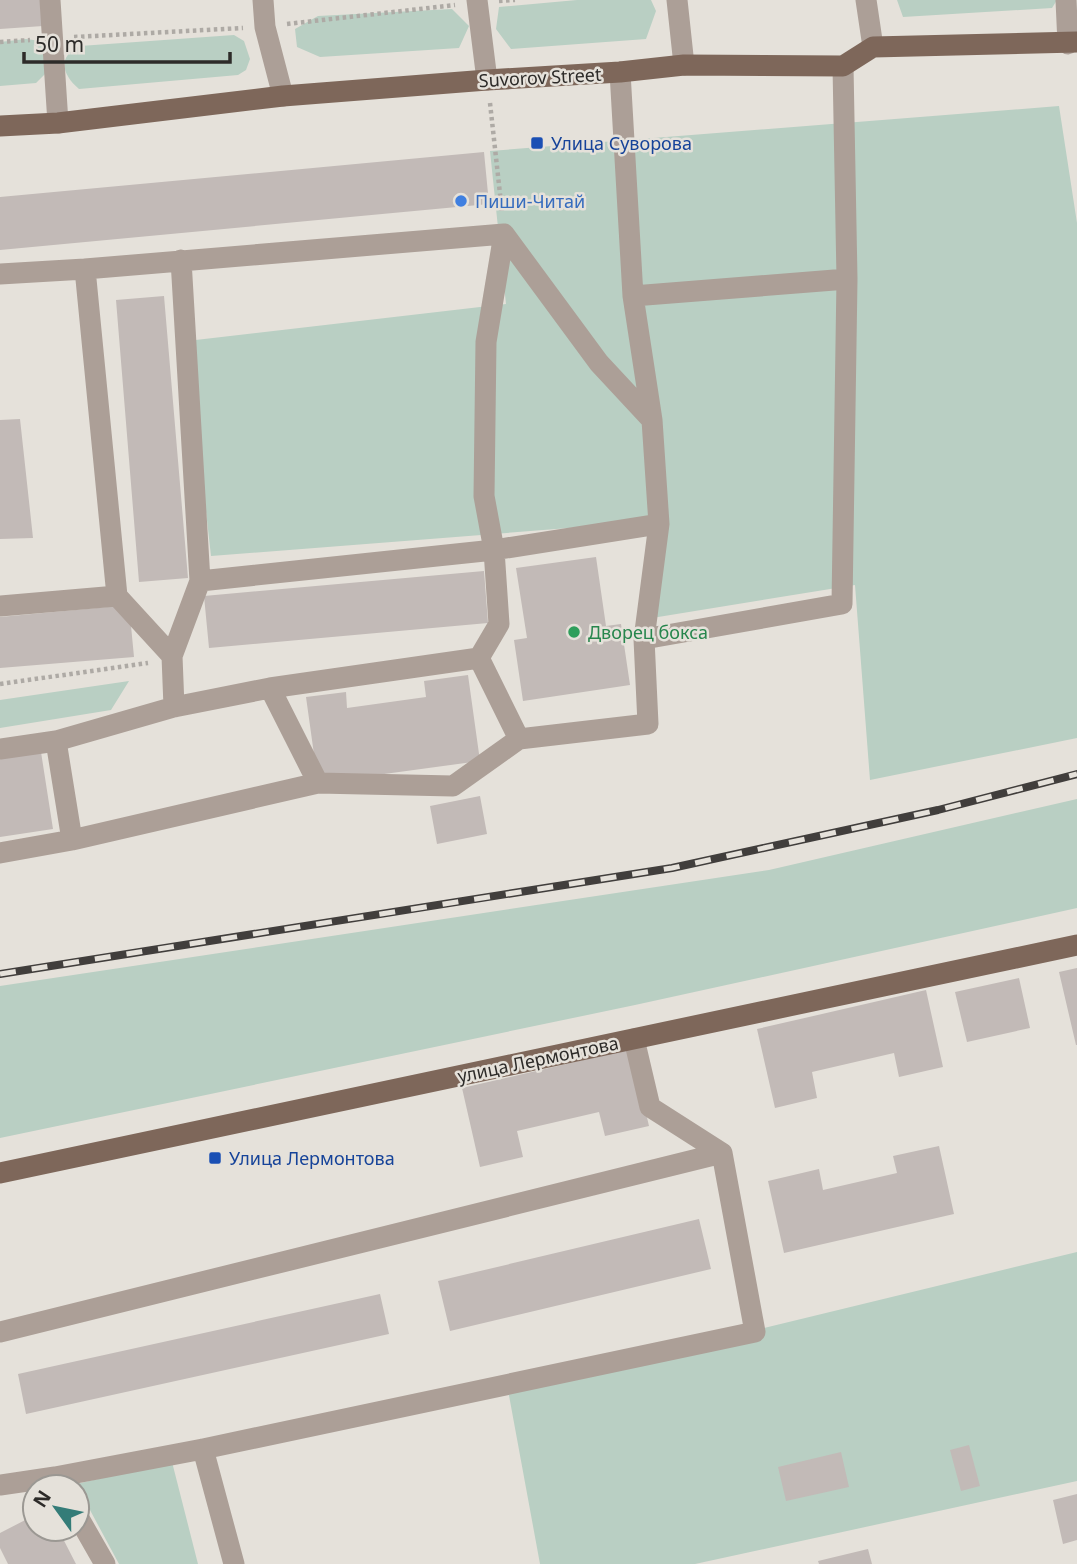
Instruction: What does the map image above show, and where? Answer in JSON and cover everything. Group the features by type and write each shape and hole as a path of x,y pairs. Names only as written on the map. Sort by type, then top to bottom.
{"main road":[{"path":"843,66 873,47 1072,43"},
{"name":"Suvorov Street","path":"0,126 58,123 283,96 684,65 843,66"},
{"name":"улица Лермонтова","path":"0,1173 1077,945"}],"lane":[{"path":"50,0 58,123"},
{"path":"263,0 265,27 283,96"},
{"path":"477,0 487,80"},
{"path":"677,0 684,65"},
{"path":"866,0 873,47"},
{"path":"1066,0 1072,43"},
{"path":"644,639 842,604 847,279 843,66"},
{"path":"0,853 72,840 318,783 453,786 519,739 648,724 644,639 659,524 652,421 633,296 620,72"},
{"path":"504,234 598,363 652,421"},
{"path":"0,274 504,234"},
{"path":"479,658 499,624 494,550 484,496 486,342 504,234"},
{"path":"174,707 172,656 200,581 181,260"},
{"path":"85,269 117,596 172,656"},
{"path":"633,296 847,279"},
{"path":"200,581 494,550 659,524"},
{"path":"0,606 117,596"},
{"path":"0,749 56,741 174,707 270,688 479,658"},
{"path":"479,658 519,739"},
{"path":"270,688 318,783"},
{"path":"56,741 72,840"},
{"path":"91,1474 755,1332 722,1153 649,1107 634,1039"},
{"path":"0,1332 722,1153"},
{"path":"203,1449 234,1564"},
{"path":"0,1485 21,1484"},
{"path":"91,1540 105,1564"}],"path":[{"path":"487,80 504,234"},
{"path":"0,684 142,664 172,656"}],"green space":[{"path":"577,0 651,0 656,11 646,39 511,49 496,29 499,7"},
{"path":"897,0 1057,0 1052,8 903,17"},
{"path":"452,9 469,26 459,48 320,57 297,47 295,29 318,16"},
{"path":"234,35 244,41 250,59 246,70 238,75 79,89 69,78 64,66 68,55 80,46"},
{"path":"26,39 48,42 50,69 36,83 0,86 0,42"},
{"path":"1059,106 1077,223 1077,738 870,780 855,585 652,618 646,522 211,556 187,341 506,304 490,151"},
{"path":"129,681 111,710 0,728 0,700"},
{"path":"1077,799 1077,908 635,1005 0,1138 0,986 769,870"},
{"path":"1077,1252 1077,1481 695,1564 540,1564 508,1390"},
{"path":"172,1462 198,1564 119,1564 91,1512 91,1481"}],"building":[{"path":"0,0 41,0 43,26 0,29"},
{"path":"484,152 489,204 0,250 0,197"},
{"path":"164,296 188,578 139,582 116,300"},
{"path":"20,419 33,538 0,539 0,420"},
{"name":"Дворец бокса","path":"596,557 606,626 621,624 630,685 523,701 514,640 527,638 516,568"},
{"path":"484,571 488,623 209,648 204,596"},
{"path":"129,605 134,657 0,668 0,617"},
{"path":"468,675 480,761 318,783 306,697 346,692 347,708 426,697 424,681"},
{"path":"41,752 53,829 0,837 0,759"},
{"path":"480,796 487,834 437,844 430,806"},
{"path":"1077,968 1077,1045 1076,1045 1059,972"},
{"path":"1019,978 1030,1028 967,1042 955,992"},
{"path":"926,990 943,1067 899,1077 894,1053 812,1072 817,1098 775,1108 757,1029"},
{"path":"631,1049 649,1126 605,1136 599,1112 517,1131 523,1157 480,1167 462,1088"},
{"path":"939,1146 954,1214 784,1253 768,1181 819,1169 823,1190 897,1173 893,1156"},
{"path":"699,1219 711,1269 450,1331 438,1281"},
{"path":"380,1294 389,1334 26,1414 18,1374"},
{"path":"969,1445 980,1486 961,1491 950,1450"},
{"path":"841,1452 849,1487 786,1501 778,1467"},
{"path":"1077,1494 1077,1540 1063,1544 1053,1500"},
{"path":"21,1522 21,1543 65,1543 76,1564 8,1564 0,1548 0,1533"},
{"path":"868,1549 872,1564 819,1564 818,1561"}],"railway":[{"path":"0,974 672,868 938,810 1077,774"}],"place":[{"name":"Улица Суворова","path":"537,143"},
{"name":"Пиши-Читай","path":"461,201"},
{"name":"Дворец бокса","path":"574,632"},
{"name":"Улица Лермонтова","path":"215,1158"}]}
